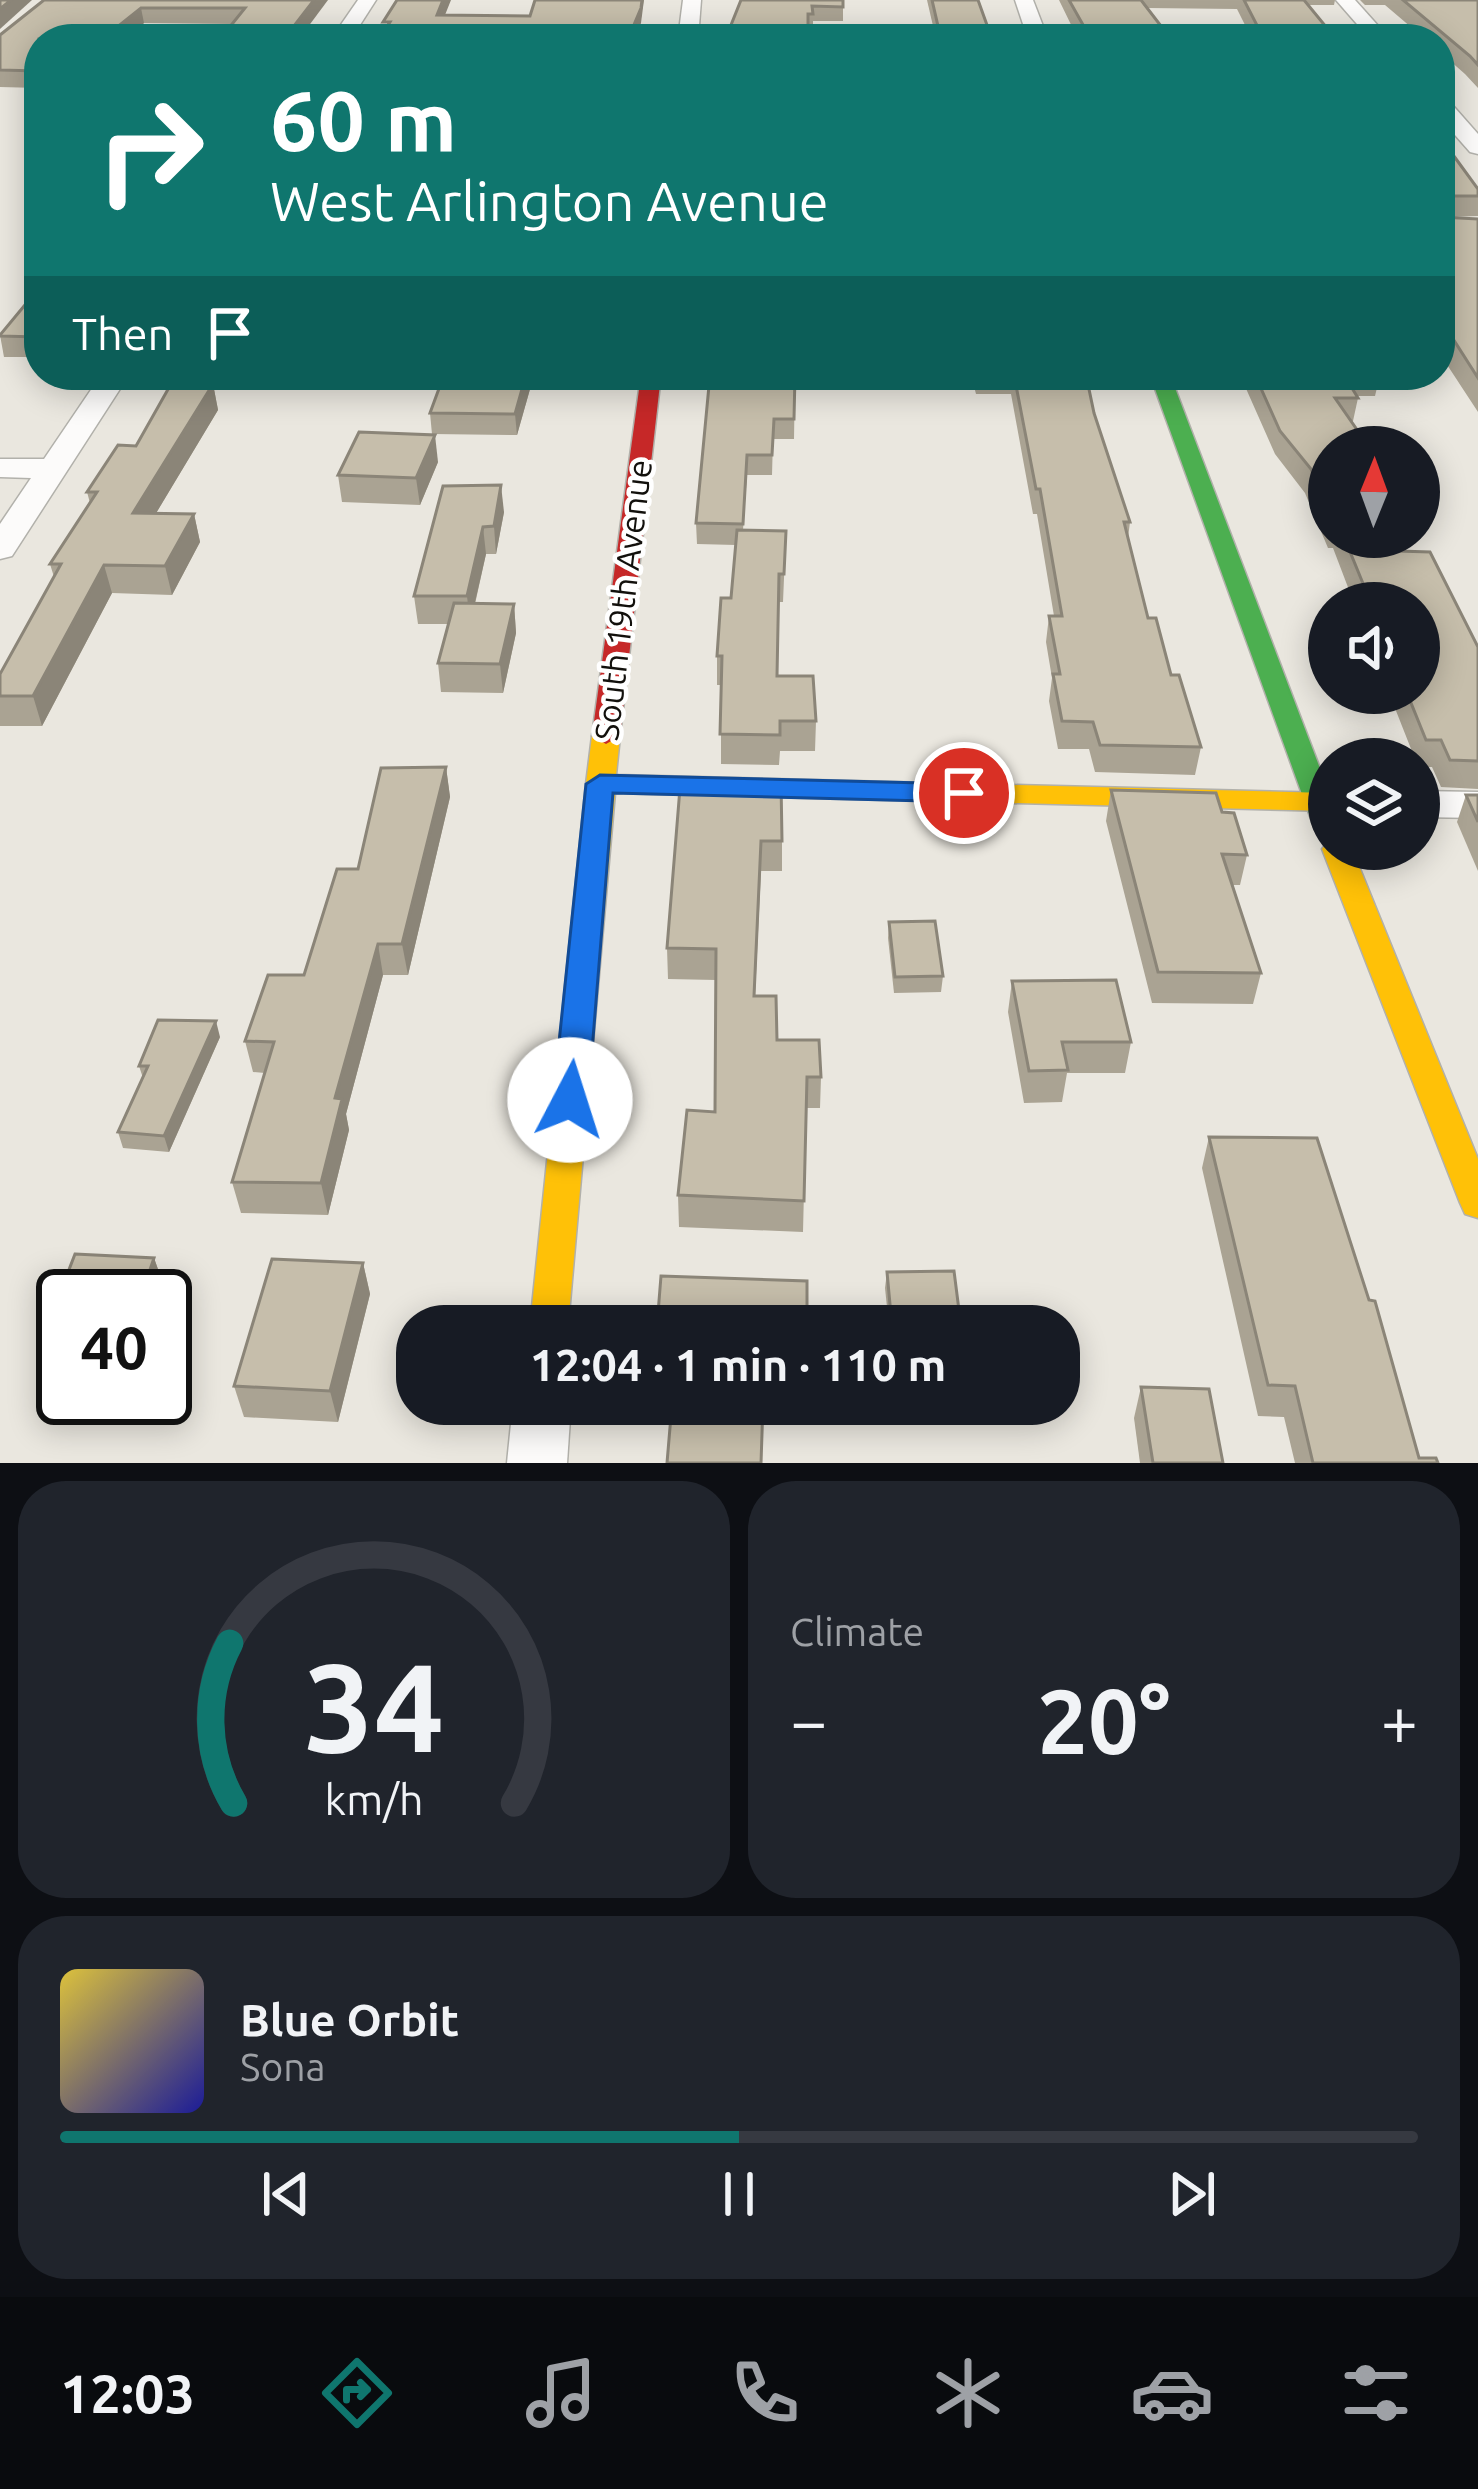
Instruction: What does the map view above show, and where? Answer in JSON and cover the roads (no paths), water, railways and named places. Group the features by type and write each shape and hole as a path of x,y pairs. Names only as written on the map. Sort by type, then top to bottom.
{"street":[{"path":"1345,0 1367,24"},
{"path":"1455,122 1478,147"},
{"path":"0,549 105,390"},
{"name":"South 19th Avenue","path":"551,1305 600,784 649,390"},
{"path":"1166,390 1308,763"},
{"path":"0,468 52,469"},
{"path":"600,784 1308,802"},
{"path":"1440,804 1478,805"},
{"path":"1345,870 1478,1203"},
{"path":"537,1463 540,1425"}]}
